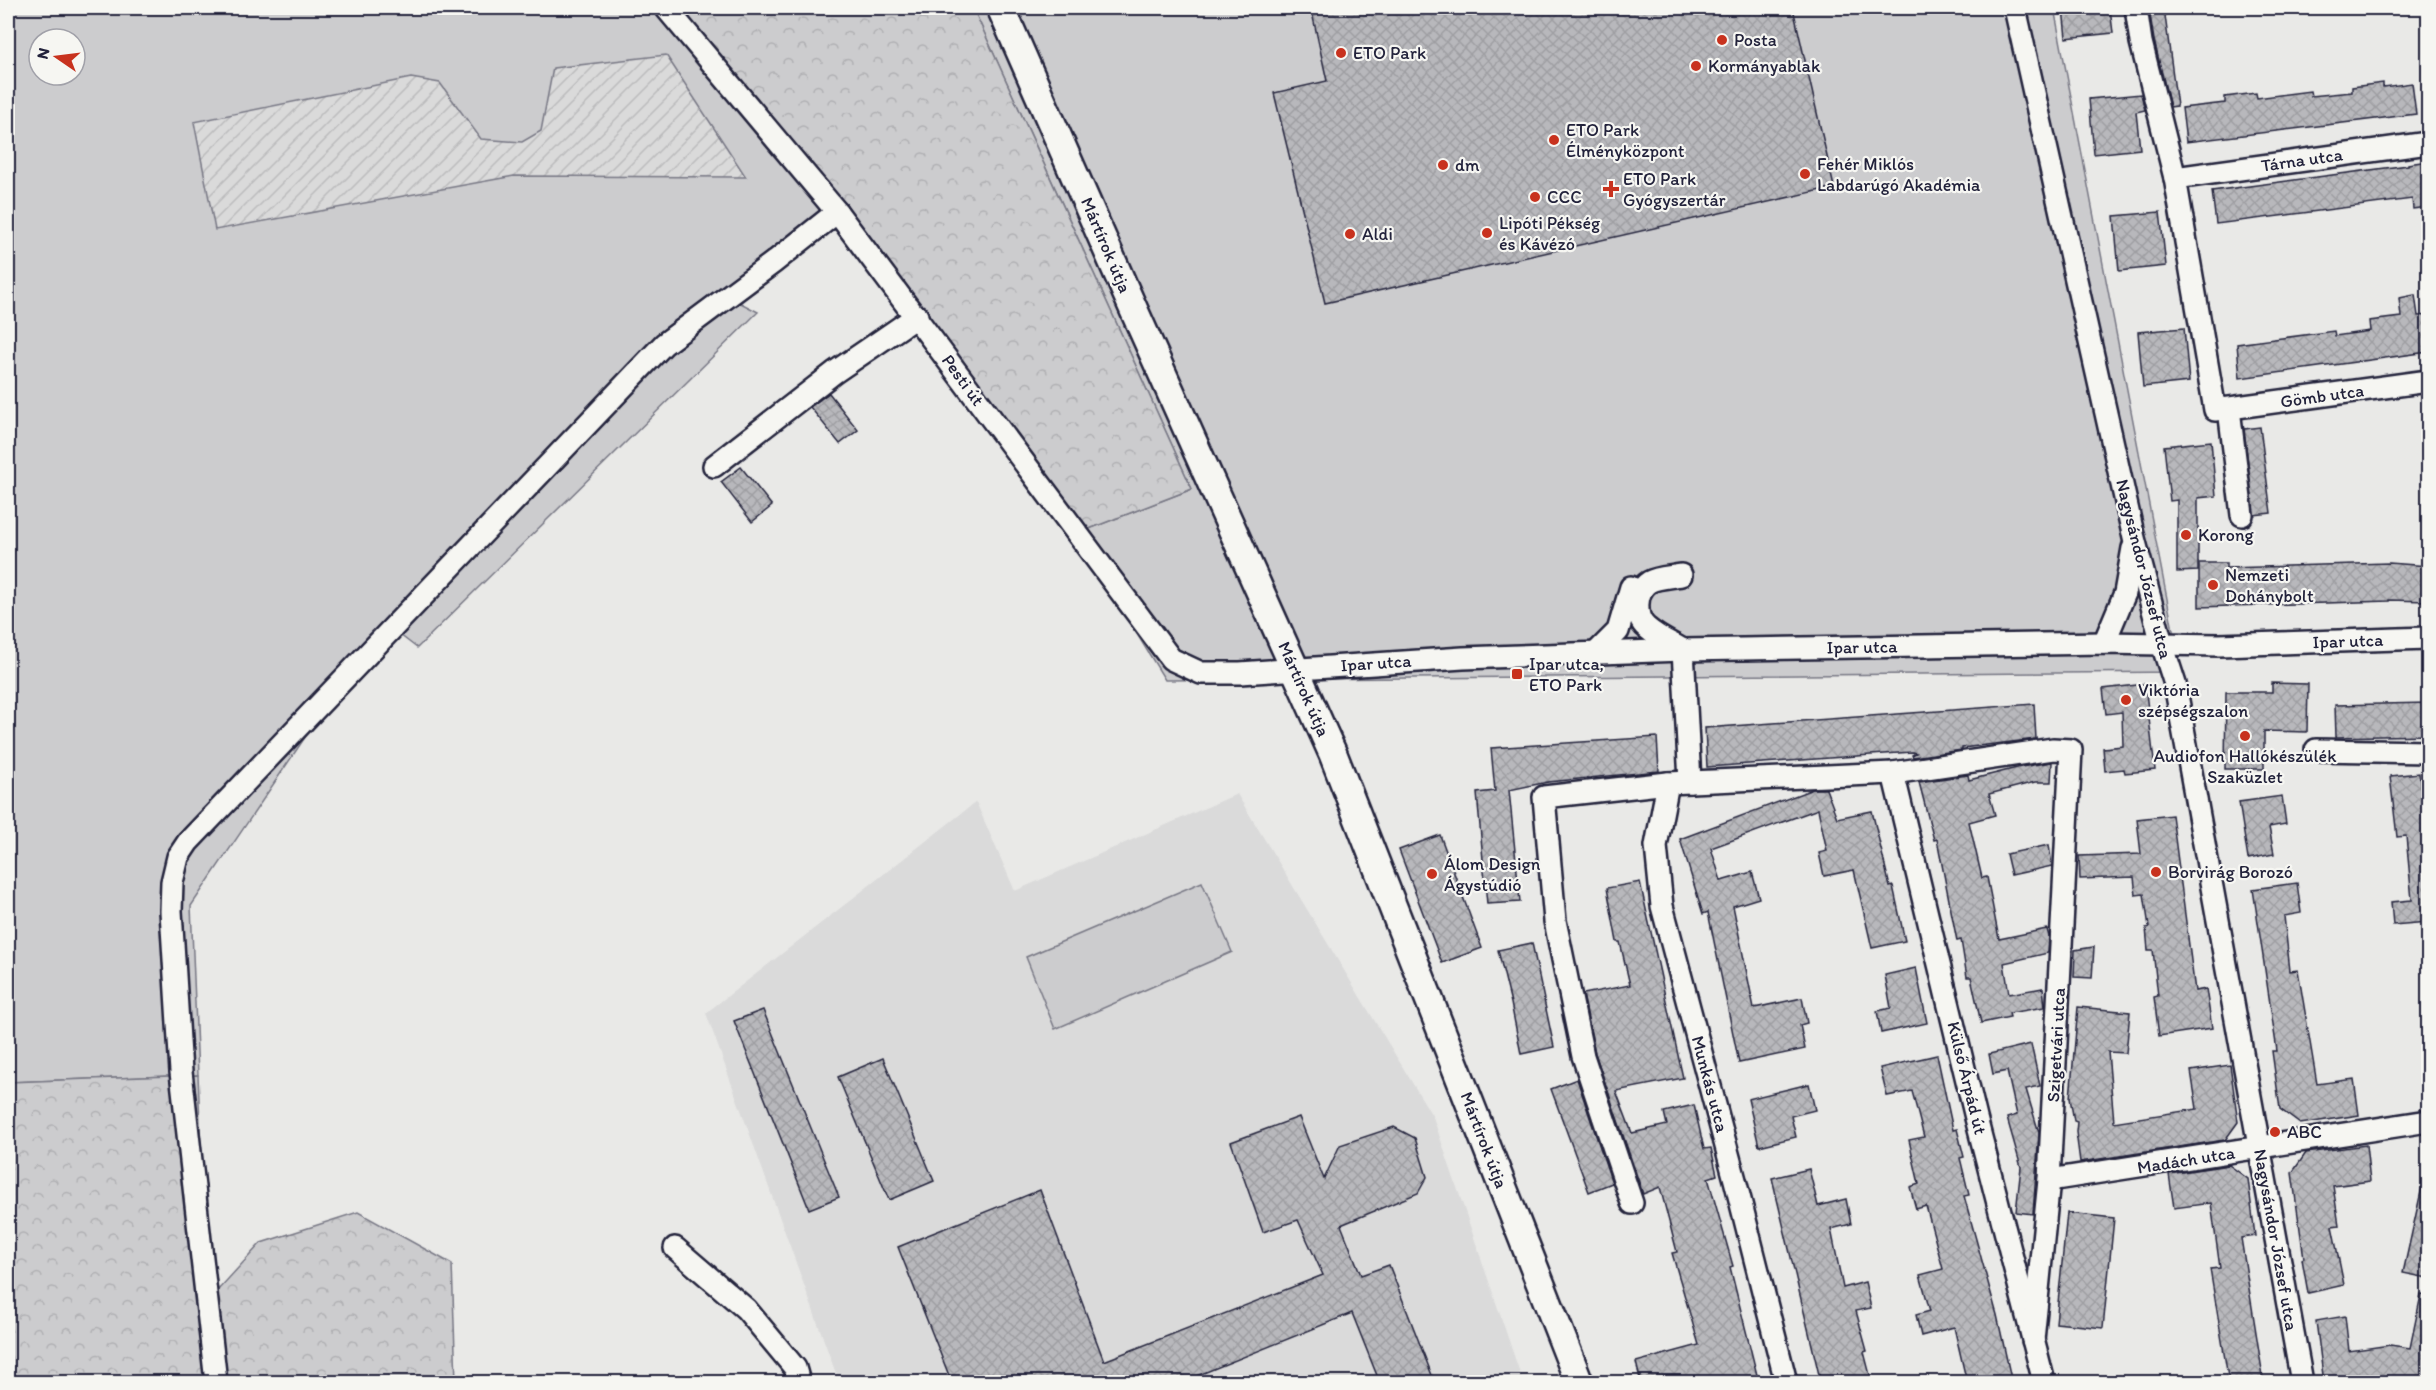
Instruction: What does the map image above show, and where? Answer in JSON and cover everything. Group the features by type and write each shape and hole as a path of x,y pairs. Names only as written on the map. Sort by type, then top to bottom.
{"main road":[{"name":"Mártírok útja","path":"1001,8 1346,786 1579,1383"}],"street":[{"name":"Pesti út","path":"666,8 837,212 917,316 1133,612 1171,659 1201,673 1240,673 1295,668"},
{"name":"Nagysándor József utca","path":"2015,8 2134,538 2175,684 2302,1383"},
{"path":"2136,8 2141,42 2175,178 2242,515"},
{"name":"Tárna utca","path":"2175,178 2428,143"},
{"path":"216,1383 181,1072 171,911 172,882 178,857 188,842 664,344 837,212"},
{"path":"714,466 835,372 917,316"},
{"name":"Gömb utca","path":"2222,410 2428,381"},
{"path":"2104,643 2125,593 2134,538"},
{"path":"1682,576 1650,582 1641,591 1638,608 1639,618 1646,627 1683,650 1690,782"},
{"path":"1596,653 1618,631 1631,593 1631,580"},
{"name":"Ipar utca","path":"1295,668 1463,658 1683,650 2104,643 2219,645 2428,638"},
{"name":"Szigetvári utca","path":"1893,773 2053,749 2071,750 2049,1180 2034,1340"},
{"path":"2316,750 2428,752"},
{"path":"1632,1203 1582,1056 1555,921 1544,797 1668,783 1893,773"},
{"name":"Külső Árpád út","path":"1893,773 1976,1118 2044,1383"},
{"name":"Munkás utca","path":"1668,783 1656,846 1662,906 1786,1383"},
{"name":"Madách utca","path":"2049,1180 2428,1121"},
{"path":"675,1248 746,1309 795,1368 799,1383"}],"shaded area":[{"path":"667,55 747,177 514,176 215,231 194,122 411,78 440,83 481,139 541,131 553,68"},
{"path":"1237,794 1433,1117 1523,1382 839,1382 706,1013 976,802 1015,891"}],"green space":[{"path":"8,8 655,8 841,218 729,297 758,312 417,648 383,622 191,906 198,1075 8,1082","holes":["666,55 746,177 514,176 215,230 194,122 411,78 440,83 481,139 522,142 541,131 553,68"]},
{"path":"655,8 973,8 1192,489 1076,534 841,218"},
{"path":"973,8 2054,8 2181,672 1165,680 1076,534 1192,489"},
{"path":"1202,882 1232,952 1055,1029 1026,957"},
{"path":"198,1075 207,1302 261,1243 358,1212 452,1264 456,1382 8,1382 8,1082"}],"building":[{"name":"ETO Park Élményközpont","path":"1311,8 1793,8 1834,187 1325,303 1274,93 1327,81"},
{"path":"2063,8 2110,8 2113,33 2066,38"},
{"path":"2149,8 2164,8 2177,106 2170,107"},
{"path":"2383,83 2383,87 2412,83 2416,114 2186,142 2182,108 2225,103 2225,97 2256,93 2257,98 2310,91 2311,96 2352,92 2352,87"},
{"path":"2141,94 2145,110 2136,112 2140,149 2094,154 2089,99"},
{"path":"2428,161 2428,207 2413,209 2412,199 2216,224 2212,191"},
{"path":"2160,212 2166,266 2119,271 2114,216"},
{"path":"2415,295 2418,316 2428,315 2428,352 2240,378 2237,344 2334,331 2335,336 2370,331 2369,321 2401,317 2399,298"},
{"path":"2184,328 2189,382 2143,387 2138,332"},
{"path":"829,393 858,430 840,444 810,407"},
{"path":"2260,427 2271,513 2254,515 2244,429"},
{"path":"2211,441 2216,496 2198,498 2198,571 2177,572 2177,500 2170,501 2164,446"},
{"path":"741,467 772,506 752,522 721,482"},
{"path":"2199,563 2226,563 2226,568 2389,563 2428,566 2428,601 2389,600 2199,607"},
{"path":"2272,683 2308,684 2307,732 2264,731 2264,769 2225,769 2226,692 2272,692"},
{"path":"2145,684 2155,770 2125,773 2124,769 2105,771 2103,748 2123,746 2122,712 2106,714 2103,689"},
{"path":"2428,703 2428,735 2336,737 2335,705"},
{"path":"2034,704 2036,739 1962,748 1962,750 1913,757 1912,755 1916,753 1912,752 1707,767 1705,728"},
{"path":"1657,737 1659,771 1548,782 1509,790 1520,902 1487,904 1477,793 1495,791 1491,748"},
{"path":"2052,762 2051,782 2035,782 1989,794 1995,815 1969,822 1982,878 1987,877 1999,939 2047,929 2049,937 2048,953 2004,963 2009,994 2043,988 2045,1007 2009,1013 2010,1017 1981,1023 1971,977 1967,977 1961,940 1957,941 1937,839 1934,840 1919,782 1968,775 1969,780"},
{"path":"2419,773 2428,847 2428,922 2393,925 2391,902 2412,900 2406,836 2397,837 2390,776"},
{"path":"1813,789 1826,789 1837,818 1872,811 1890,887 1893,886 1905,941 1872,948 1854,870 1824,876 1819,853 1827,851 1818,809 1711,848 1721,881 1752,872 1759,898 1733,906 1754,1008 1802,998 1807,1023 1800,1025 1805,1049 1739,1063 1708,912 1703,914 1680,839"},
{"path":"2282,796 2286,824 2269,827 2274,854 2248,859 2239,802"},
{"path":"2172,815 2195,991 2206,989 2212,1028 2159,1036 2154,997 2158,996 2153,950 2148,950 2146,928 2149,927 2144,894 2136,895 2134,877 2080,879 2079,856 2141,854 2137,819"},
{"path":"1440,835 1482,948 1442,963 1399,850"},
{"path":"2049,845 2052,866 2011,875 2006,854"},
{"path":"1640,882 1683,1078 1616,1091 1632,1133 1667,1125 1664,1112 1694,1105 1704,1149 1711,1148 1717,1175 1708,1178 1733,1266 1730,1267 1759,1383 1664,1383 1663,1377 1641,1383 1636,1362 1699,1345 1672,1253 1677,1252 1660,1187 1643,1194 1595,1053 1583,994 1630,985 1620,942 1617,942 1607,888"},
{"path":"2297,883 2301,913 2284,916 2290,971 2298,970 2317,1084 2354,1079 2359,1115 2300,1124 2280,1109 2272,1051 2277,1051 2253,889"},
{"path":"1532,943 1554,1047 1521,1054 1498,950"},
{"path":"2094,947 2092,978 2074,977 2075,950"},
{"path":"1916,968 1927,1023 1881,1033 1877,1011 1891,1008 1885,975"},
{"path":"2078,1007 2130,1012 2126,1053 2108,1052 2114,1122 2197,1109 2191,1071 2230,1065 2238,1122 2225,1140 2080,1162 2077,1122 2074,1121 2070,1098"},
{"path":"763,1010 839,1197 809,1209 734,1021"},
{"path":"2031,1044 2040,1086 2026,1089 2039,1133 2033,1214 2016,1212 2021,1167 2007,1118 2017,1115 2007,1071 1993,1074 1989,1054"},
{"path":"1937,1055 1953,1130 1957,1129 1964,1157 1960,1158 1969,1195 1964,1196 1997,1315 2012,1383 1967,1383 1954,1327 1921,1336 1916,1315 1930,1311 1920,1275 1943,1269 1926,1206 1916,1209 1910,1187 1919,1184 1909,1140 1924,1137 1912,1091 1887,1096 1880,1068"},
{"path":"883,1058 934,1181 889,1200 838,1077"},
{"path":"1577,1079 1612,1183 1589,1192 1551,1089"},
{"path":"1809,1084 1815,1110 1791,1116 1796,1137 1759,1146 1748,1099"},
{"path":"1299,1117 1324,1179 1340,1145 1394,1127 1415,1138 1427,1177 1418,1193 1341,1225 1361,1275 1389,1265 1435,1383 1380,1383 1352,1313 1179,1383 952,1383 898,1247 1040,1190 1104,1361 1323,1275 1298,1220 1263,1232 1231,1142"},
{"path":"2366,1145 2370,1181 2333,1186 2339,1225 2332,1226 2344,1285 2308,1293 2292,1173 2306,1153"},
{"path":"2229,1165 2248,1179 2255,1236 2241,1238 2264,1383 2229,1383 2210,1269 2220,1268 2211,1203 2174,1208 2169,1174"},
{"path":"1809,1169 1818,1206 1846,1199 1851,1224 1831,1229 1843,1288 1865,1282 1871,1308 1856,1311 1867,1351 1864,1352 1872,1383 1821,1383 1772,1178"},
{"path":"2422,1187 2428,1187 2428,1278 2403,1273"},
{"path":"2067,1213 2114,1218 2103,1328 2056,1323"},
{"path":"2421,1295 2428,1296 2428,1383 2324,1383 2316,1321 2345,1316 2349,1351 2390,1345 2410,1348"}],"place":[{"name":"Posta","path":"1722,40"},
{"name":"ETO Park","path":"1341,53"},
{"name":"Kormányablak","path":"1696,66"},
{"name":"ETO Park Élményközpont","path":"1554,140"},
{"name":"dm","path":"1443,165"},
{"name":"Fehér Miklós Labdarúgó Akadémia","path":"1805,174"},
{"name":"ETO Park Gyógyszertár","path":"1611,189"},
{"name":"CCC","path":"1535,197"},
{"name":"Lipóti Pékség és Kávézó","path":"1487,233"},
{"name":"Aldi","path":"1350,234"},
{"name":"Korong","path":"2186,535"},
{"name":"Nemzeti Dohánybolt","path":"2213,585"},
{"name":"Ipar utca, ETO Park","path":"1517,674"},
{"name":"Viktória szépségszalon","path":"2126,700"},
{"name":"Audiofon Hallókészülék Szaküzlet","path":"2245,736"},
{"name":"Borvirág Borozó","path":"2156,872"},
{"name":"Álom Design Ágystúdió","path":"1432,874"},
{"name":"ABC","path":"2275,1132"}]}
